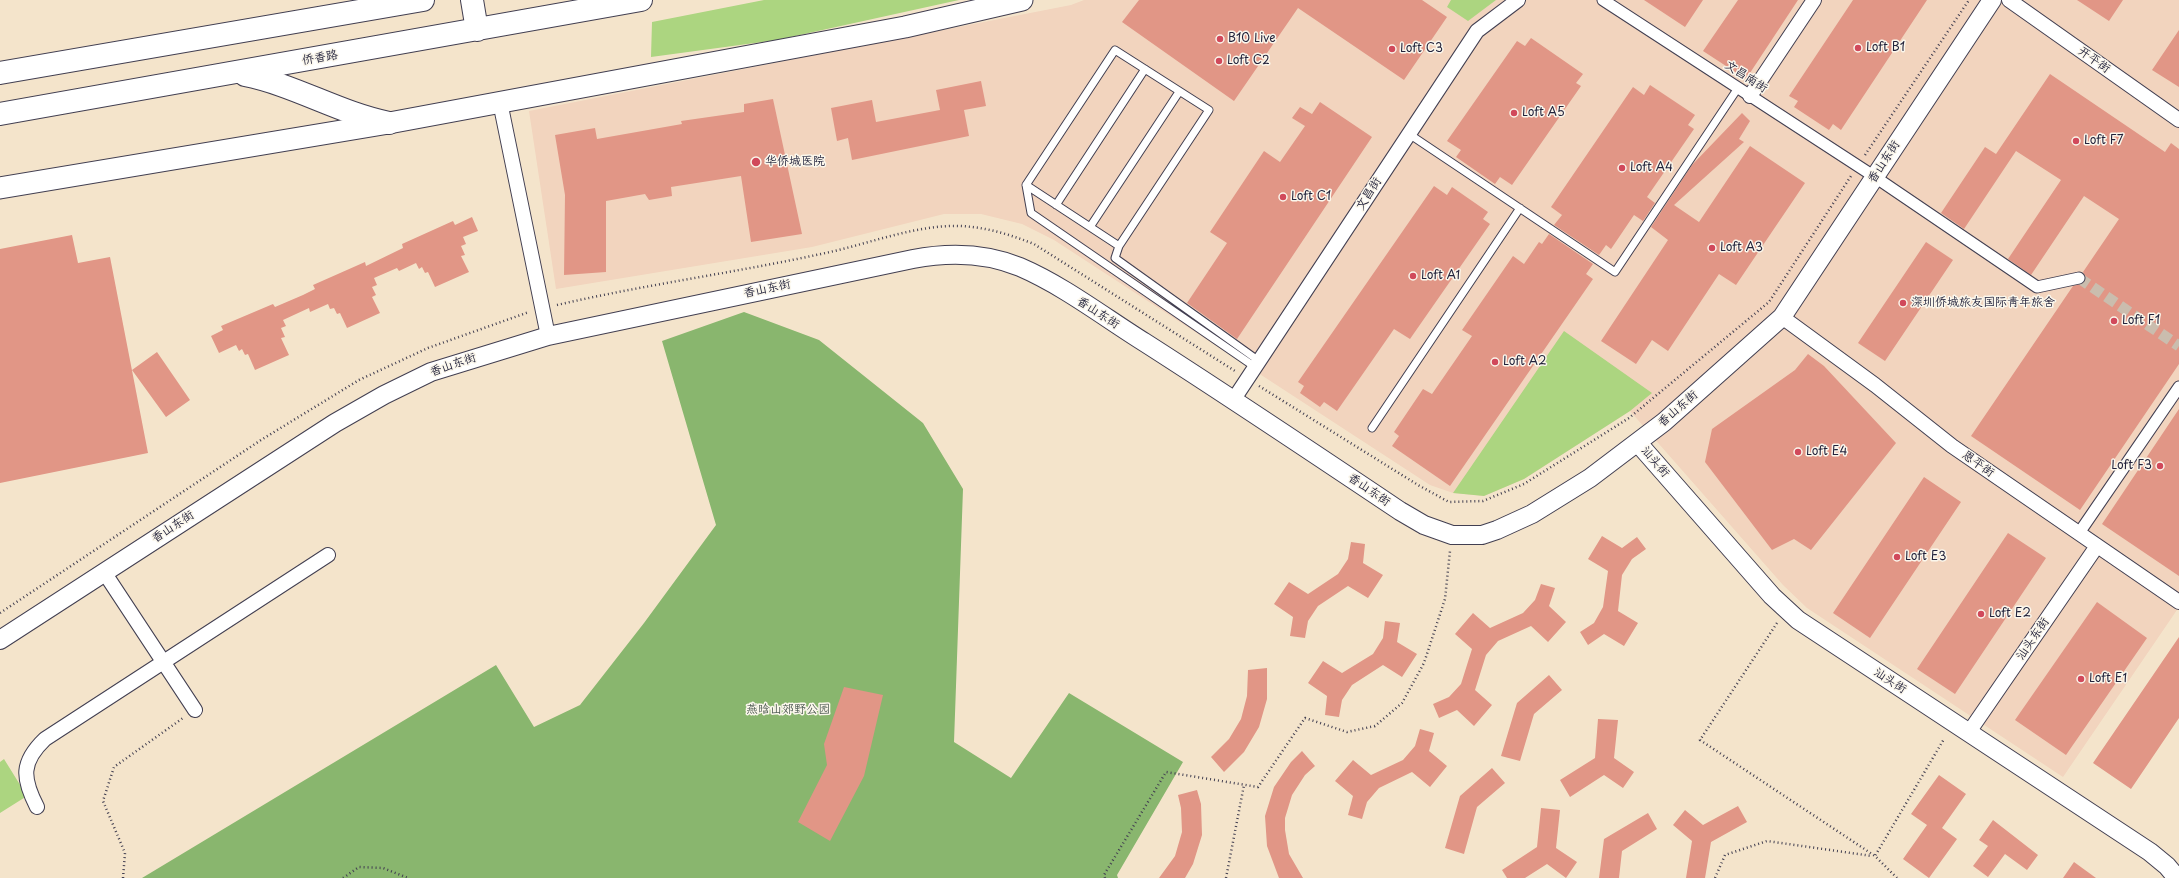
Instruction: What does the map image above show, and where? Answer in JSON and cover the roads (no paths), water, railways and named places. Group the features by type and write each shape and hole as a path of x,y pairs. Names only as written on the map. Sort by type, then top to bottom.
{"main road":[{"path":"0,73 423,0"},
{"path":"472,0 477,30"},
{"name":"侨香路","path":"0,114 236,74 641,0"},
{"path":"0,188 389,123 905,27 1022,0"},
{"path":"236,74 276,83 350,113 389,123"}],"street":[{"name":"文昌街","path":"1234,399 1477,31 1518,0"},
{"name":"文昌南街","path":"1603,0 1875,176 2037,287 2079,278"},
{"path":"1744,92 1814,0"},
{"name":"香山东街","path":"0,640 335,423 384,395 425,375 458,362 548,336 913,259 949,254 966,255 1000,261 1020,267 1053,284 1234,399 1412,519 1437,531 1452,535 1482,534 1512,524 1590,478 1638,443 1782,317 1992,0"},
{"name":"开平街","path":"2009,0 2179,120"},
{"path":"500,102 548,336"},
{"name":"恩平街","path":"1782,317 1875,385 1952,446 2179,602"},
{"path":"2079,534 2179,387"},
{"name":"汕头街","path":"1638,443 1786,609 1798,620 2150,852 2167,866 2177,878"},
{"name":"汕头东街","path":"1969,732 2097,546"},
{"path":"37,807 29,791 26,765 32,752 45,739 328,555"},
{"path":"104,572 195,710"}],"lane":[{"path":"1115,50 1208,110 1119,246 1114,258 1254,369 1031,213 1026,185 1115,50"},
{"path":"1056,205 1145,69"},
{"path":"1090,227 1179,92"},
{"path":"1409,134 1614,272 1744,92"},
{"path":"1026,185 1119,246"},
{"path":"1372,428 1520,208"}],"tunnel":[{"path":"2079,278 2179,346"}],"place":[{"name":"B10 Live","path":"1220,39"},
{"name":"Loft B1","path":"1858,48"},
{"name":"Loft C3","path":"1392,49"},
{"name":"Loft C2","path":"1219,61"},
{"name":"Loft A5","path":"1514,113"},
{"name":"Loft F7","path":"2076,141"},
{"name":"华侨城医院","path":"756,162"},
{"name":"Loft A4","path":"1622,168"},
{"name":"Loft C1","path":"1283,197"},
{"name":"Loft A3","path":"1712,248"},
{"name":"Loft A1","path":"1413,276"},
{"name":"深圳侨城旅友国际青年旅舍","path":"1903,303"},
{"name":"Loft F1","path":"2114,321"},
{"name":"Loft A2","path":"1495,362"},
{"name":"Loft E4","path":"1798,452"},
{"name":"Loft F3","path":"2160,466"},
{"name":"Loft E3","path":"1897,557"},
{"name":"Loft E2","path":"1981,614"},
{"name":"Loft E1","path":"2081,679"}],"park label":[{"name":"燕晗山郊野公园","path":"788,710"}]}
